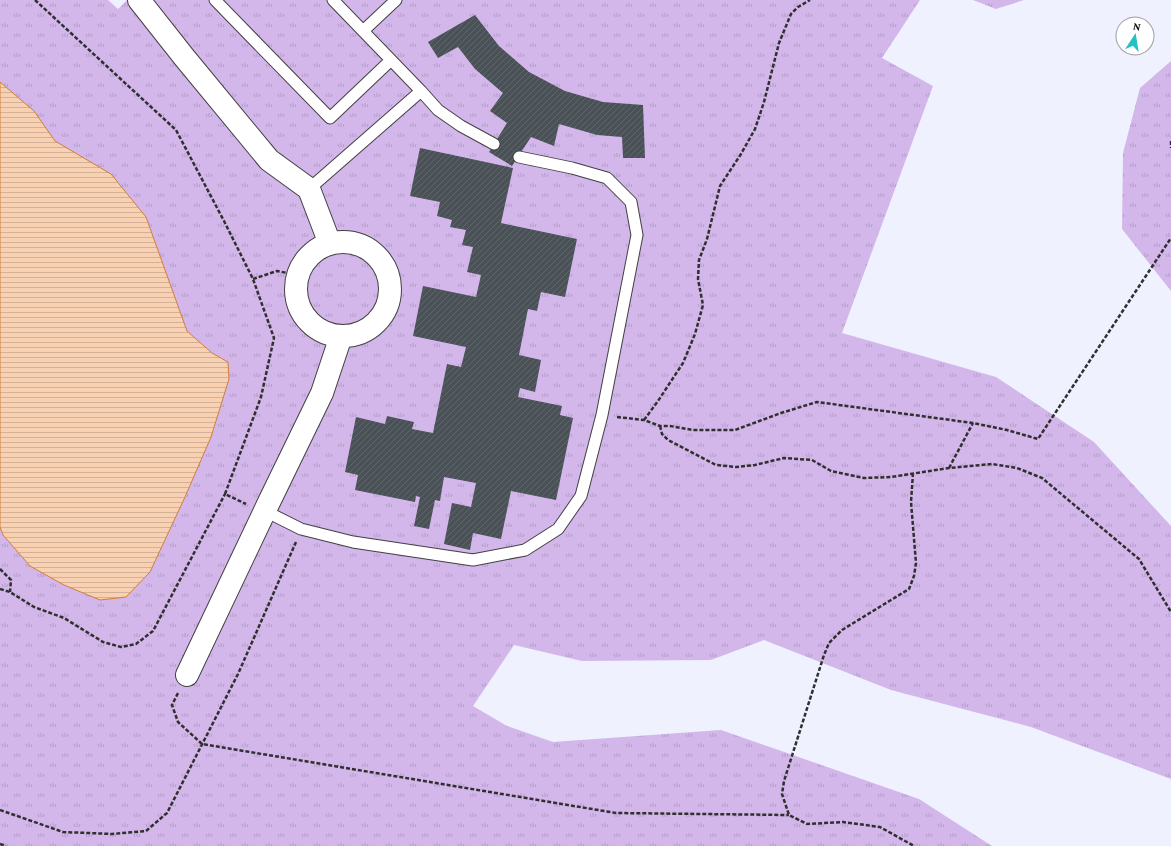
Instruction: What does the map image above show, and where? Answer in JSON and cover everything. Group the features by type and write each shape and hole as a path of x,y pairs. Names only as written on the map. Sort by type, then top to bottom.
{"street":[{"path":"139,0 269,160 310,189 330,244"},
{"path":"341,242 363,247 373,253 388,274 390,287 389,300 384,312 376,322 366,330 354,335 341,336 329,334 308,321 301,311 296,293 298,275 303,264 310,255 319,248 341,242"},
{"path":"188,675 264,512 322,393 341,336"}],"lane":[{"path":"215,0 330,118 391,60"},
{"path":"333,0 438,110 461,126 494,144"},
{"path":"363,31 396,0"},
{"path":"310,189 421,91"},
{"path":"264,512 302,529 353,542 473,560 525,550 558,529 581,496 602,415 637,235 631,202 607,178 572,168 519,157"}],"path":[{"path":"0,589 10,592 34,607 64,618 103,642 121,647 136,644 153,631 225,494 261,397 274,338 253,279 176,130 36,0"},
{"path":"644,420 683,364 695,334 703,305 698,279 700,260 707,239 720,186 755,129 764,102 779,43 791,14 798,7 810,0"},
{"path":"1171,141 1171,148"},
{"path":"602,415 644,420 660,426 670,426 693,430 735,430 781,412 817,402 973,423 1038,438 1055,415 1171,239"},
{"path":"253,279 277,271 298,275"},
{"path":"949,468 973,423"},
{"path":"660,426 662,434 668,440 716,465 736,467 755,465 784,458 812,460 831,471 864,478 891,477 949,468 992,464 1017,468 1042,478 1139,559 1171,612"},
{"path":"789,815 782,794 784,781 829,643 842,630 909,589 914,576 916,563 911,502 913,473"},
{"path":"225,494 264,512"},
{"path":"0,810 63,832 112,834 146,831 166,813 238,674 302,529"},
{"path":"0,569 11,580 10,592"},
{"path":"188,675 172,705 178,722 202,744 616,812 789,815 807,824 843,822 880,827 914,846"},
{"path":"0,844 6,846"}],"green space":[{"path":"0,0 108,0 118,9 127,0 920,0 882,58 933,86 842,333 996,377 1094,442 1171,526 1171,779 1031,727 891,690 764,640 711,660 582,661 514,645 473,706 507,726 553,742 721,730 919,799 992,846 0,846"},
{"path":"973,0 1024,0 996,9"},
{"path":"1171,61 1171,291 1122,229 1123,153 1140,88"}],"shaded area":[{"path":"0,82 34,111 55,141 111,174 146,217 187,331 212,353 228,362 229,379 211,437 185,497 150,572 126,597 100,600 64,585 30,566 3,535 0,527"}],"building":[{"path":"475,15 499,46 529,72 565,91 603,102 643,105 645,158 623,158 622,137 597,135 559,124 554,146 531,137 512,166 489,152 507,123 490,111 503,93 475,69 458,47 438,58 428,42"},
{"path":"420,148 513,168 501,223 577,239 565,297 541,292 537,311 528,309 519,355 541,360 535,392 520,388 518,397 562,406 560,415 573,418 556,500 511,491 501,539 473,533 470,550 444,544 452,503 471,507 476,483 444,477 440,501 435,500 429,529 414,526 420,497 416,496 415,502 355,490 358,475 345,472 356,417 385,424 387,416 414,422 412,429 433,433 447,364 461,367 466,347 413,336 423,286 476,297 481,275 467,272 473,247 462,245 466,230 450,227 452,220 437,216 440,202 410,196"}]}
